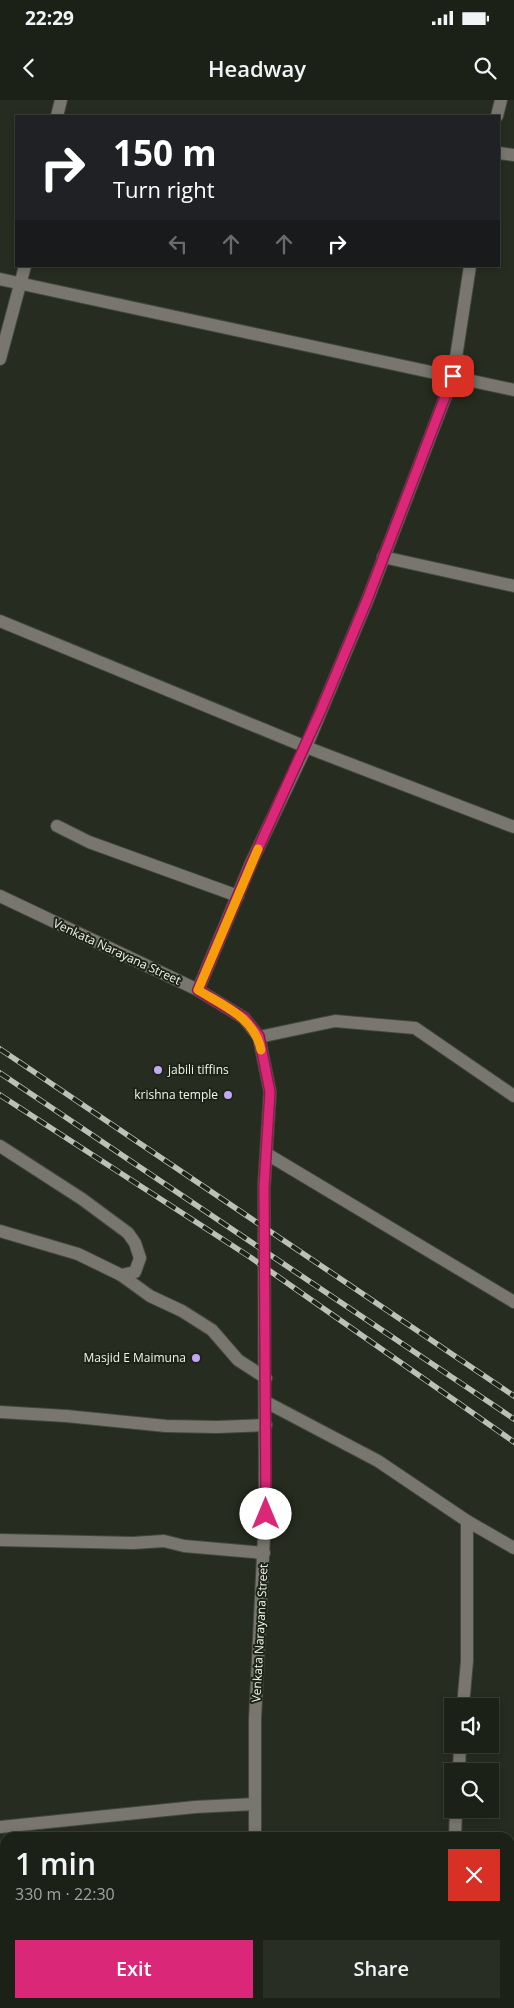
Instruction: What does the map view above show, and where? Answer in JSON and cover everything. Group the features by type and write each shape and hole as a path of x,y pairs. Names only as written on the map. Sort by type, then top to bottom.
{"street":[{"path":"57,115 61,100"},
{"path":"497,115 501,100"},
{"path":"500,153 514,155"},
{"path":"0,359 25,267"},
{"path":"198,990 306,746 383,557 453,376 470,267"},
{"path":"0,279 514,390"},
{"path":"383,557 514,586"},
{"path":"0,621 306,746 514,827"},
{"path":"57,826 89,842 238,896"},
{"name":"Venkata Narayana Street","path":"0,896 198,990 244,1018 259,1036 270,1092 264,1187 266,1425 264,1553 255,1720 255,1832"},
{"path":"259,1036 335,1021 415,1028 514,1096"},
{"path":"0,1146 82,1199 128,1233 135,1243 140,1258 135,1272 122,1274"},
{"path":"267,1154 514,1302"},
{"path":"0,1231 78,1254 122,1274 150,1296 182,1311 212,1330 238,1360 266,1378"},
{"path":"266,1402 378,1461 467,1521 514,1548"},
{"path":"0,1412 66,1416 166,1426 217,1427 266,1425"},
{"path":"464,1698 467,1661 467,1521"},
{"path":"0,1540 133,1543 164,1541 184,1546 264,1553"},
{"path":"0,1827 195,1807 255,1804"},
{"path":"455,1832 456,1818"}],"railway":[{"path":"0,1049 514,1396"},
{"path":"0,1073 514,1419"},
{"path":"0,1095 250,1257 514,1442"}],"slow traffic":[{"path":"258,849 198,990 244,1018 259,1036 261,1050"}],"place":[{"name":"jabili tiffins","path":"158,1070"},
{"name":"krishna temple","path":"228,1095"},
{"name":"Masjid E Maimuna","path":"196,1358"}],"route":[{"path":"266,1514 264,1187 270,1092 259,1036 244,1018 198,990 252,862 306,746 367,600 453,376"}]}
